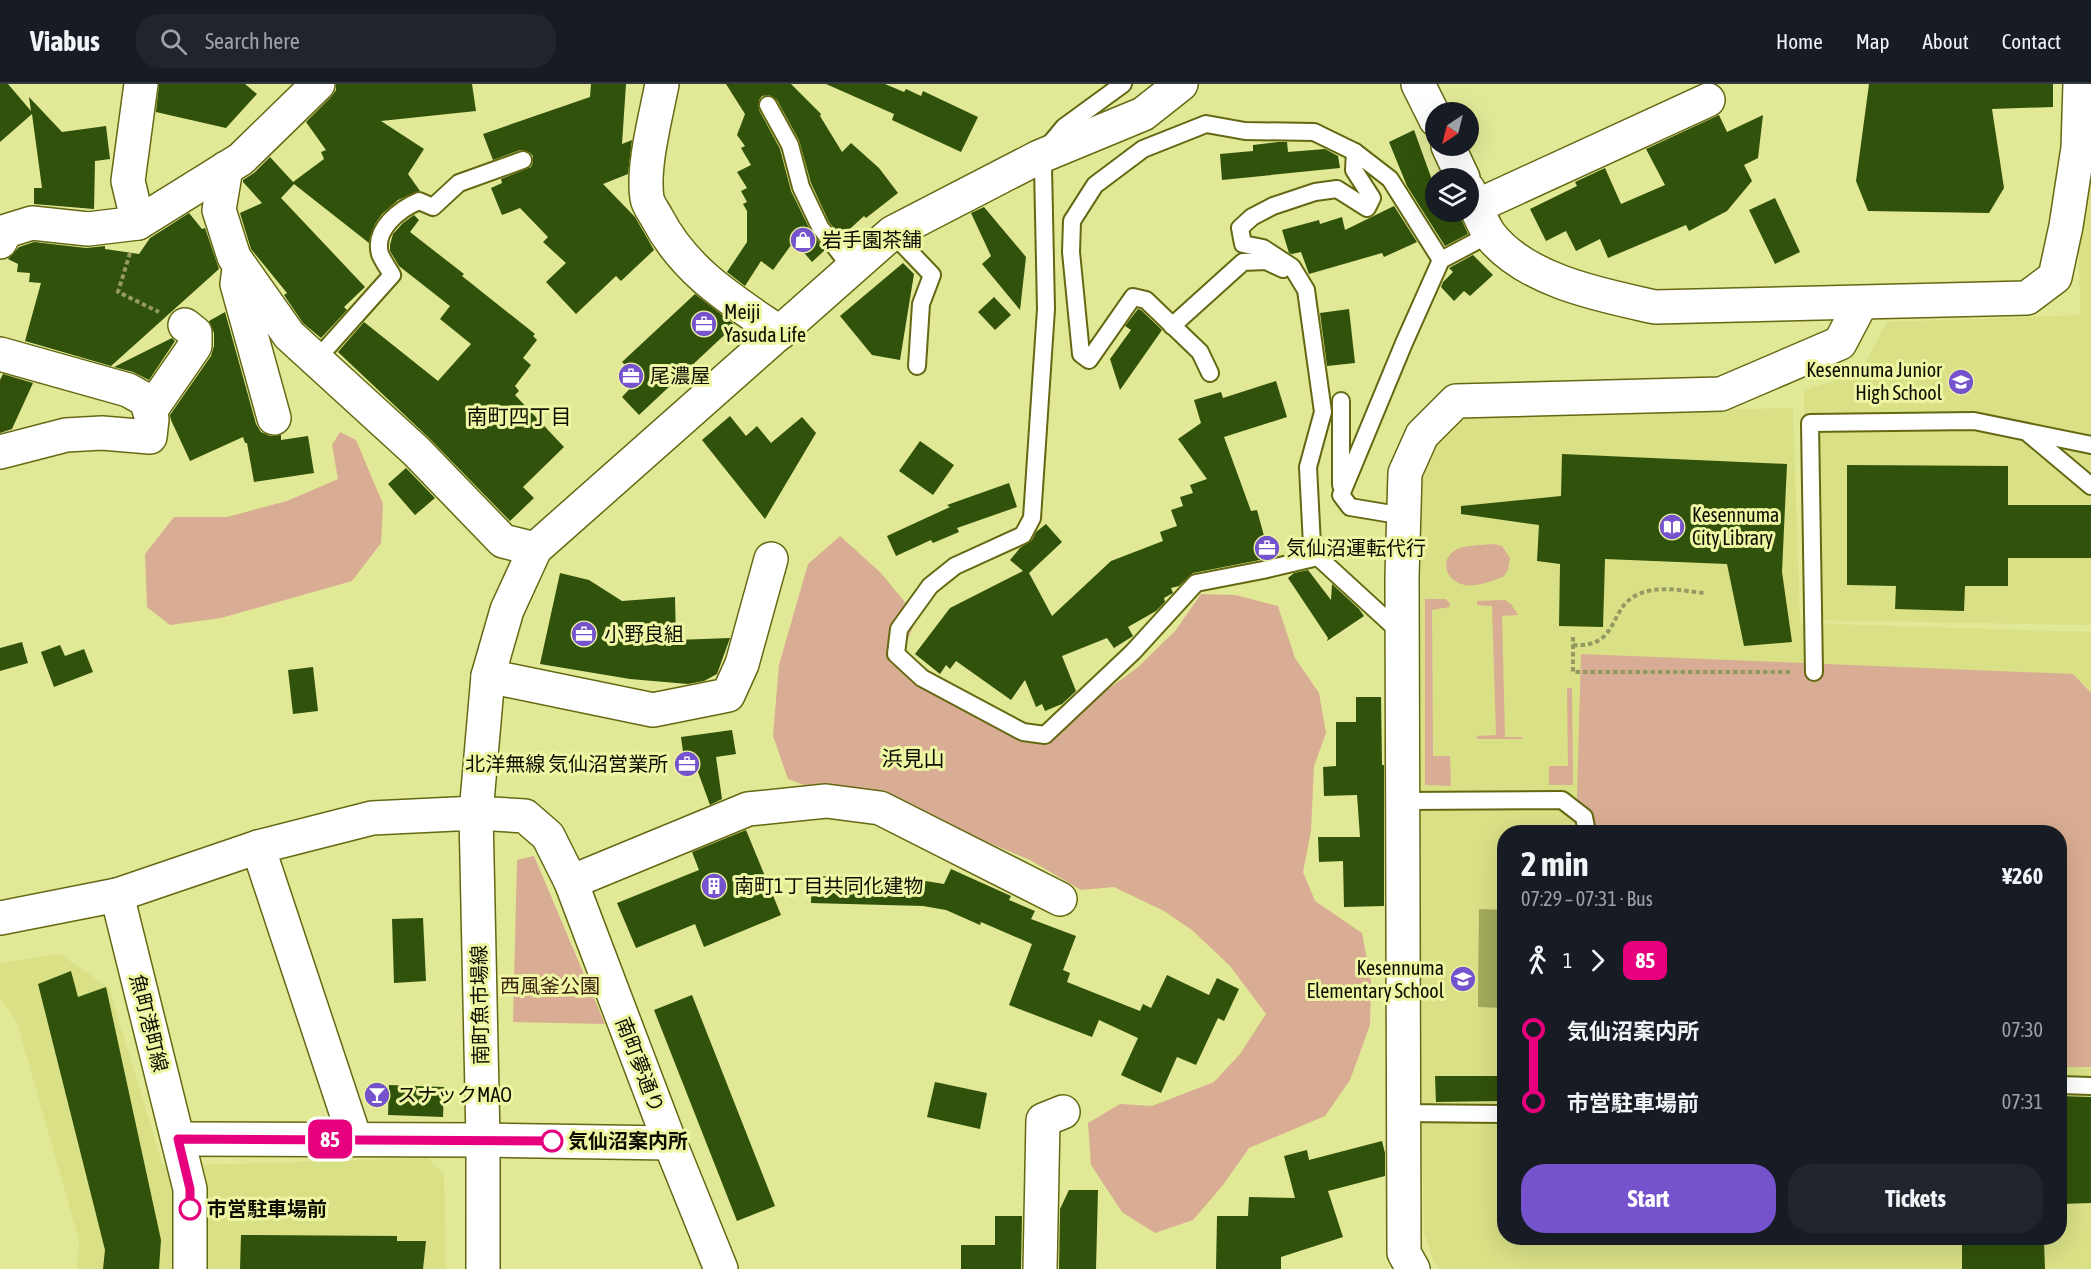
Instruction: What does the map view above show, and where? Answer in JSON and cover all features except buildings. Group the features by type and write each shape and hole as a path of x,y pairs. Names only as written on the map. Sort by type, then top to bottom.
{"street":[{"path":"138,223 128,181 141,84"},
{"path":"662,84 647,170 647,199 663,230 686,260 712,286 780,333"},
{"path":"226,168 219,210 234,256 290,335 416,451 502,541 535,549 892,233 1039,157 1143,114 1181,84"},
{"path":"1418,84 1427,102"},
{"path":"1479,208 1517,261 1552,278 1600,295 1655,307 2026,298 2055,277 2066,226 2078,148 2080,84"},
{"path":"0,243 6,231 32,223 87,230 138,223 241,159 312,86"},
{"path":"1479,200 1708,100"},
{"path":"240,265 237,284 274,418"},
{"path":"1413,1269 1404,1253 1402,634 1406,473 1422,435 1456,401 1721,393 1840,343 1862,303"},
{"path":"150,411 195,346 195,333 185,325"},
{"path":"0,354 128,390 146,400 152,419 150,438 102,433 66,435 0,452"},
{"name":"南町魚市場線","path":"483,1269 483,1140 476,813 488,676 507,610 535,549"},
{"path":"488,676 653,710 728,695 742,664 771,559"},
{"path":"571,882 748,809 826,801 880,808 1060,899"},
{"name":"南町夢通り","path":"117,895 258,846 372,818 476,813 525,816 549,836 571,882 669,1143 721,1269"},
{"path":"258,846 355,1139"},
{"path":"0,918 117,895"},
{"name":"魚町港町線","path":"117,895 190,1189 190,1269"},
{"path":"1040,1269 1043,1120 1063,1112"},
{"path":"178,1139 669,1143"}],"lane":[{"path":"1123,84 1064,127 1039,157 1043,167 1046,309 1032,518 1023,535 955,566 930,586 899,629 896,654 922,678 1023,732 1045,735 1132,652 1196,583 1318,557"},
{"path":"768,105 790,145 801,187 820,227 852,268"},
{"path":"1210,373 1200,352 1146,300 1133,297 1089,360 1081,354 1071,252 1072,221 1095,185 1143,149 1206,124 1245,130 1314,132 1355,152 1390,179 1441,260"},
{"path":"1355,152 1354,170 1372,198 1367,208 1337,189 1315,192 1273,206 1240,228 1243,243 1263,248 1293,267 1306,290 1323,412 1308,467 1312,545 1318,557 1402,634"},
{"path":"316,360 392,275 380,252 381,231 402,208 419,201 433,207 459,183 523,160"},
{"path":"1341,495 1441,260 1463,222"},
{"path":"892,233 932,275 921,304 917,366"},
{"path":"1172,326 1243,262 1266,261 1298,276"},
{"path":"1341,401 1341,495 1350,507 1404,516"},
{"path":"1814,672 1810,423 1974,421 2091,445"},
{"path":"2026,432 2091,486"},
{"path":"1403,801 1562,800 1584,817 1586,825"},
{"path":"2067,1085 2091,1086"},
{"path":"1403,1113 1497,1114"}],"path":[{"path":"138,223 118,292 185,325"},
{"path":"1573,645 1589,646 1602,640 1627,603 1636,595 1654,589 1704,593"},
{"path":"1573,637 1573,672 1814,672"}],"shaded area":[{"name":"Kesennuma Junior High School","path":"2091,131 2091,625 1804,620 1804,390 1860,373 1887,322 2080,315 2079,253 2085,169"},
{"name":"Kesennuma Elementary School","path":"1793,408 1800,623 2091,632 2091,1269 1440,1269 1433,1260 1424,1233 1422,1126 1420,479 1430,446 1462,416"},
{"path":"1479,909 1497,910 1497,1008 1478,1007"},
{"path":"60,954 109,988 163,1166 428,1158 444,1174 446,1269 77,1269 79,1240 17,1022 0,998 0,963"}],"green space":[{"path":"340,432 356,440 383,504 381,543 352,581 221,618 170,625 147,607 145,554 174,517 227,517 287,501 338,479 332,445"},
{"path":"840,536 881,573 917,617 903,651 939,682 1003,726 1060,724 1137,668 1175,631 1201,594 1235,595 1278,606 1295,658 1319,693 1326,733 1314,766 1311,831 1303,872 1315,901 1362,933 1371,981 1370,1025 1350,1080 1325,1116 1249,1148 1223,1185 1193,1220 1155,1233 1122,1212 1091,1165 1088,1123 1120,1104 1152,1106 1214,1082 1240,1054 1266,1014 1230,966 1192,930 1164,911 1114,887 1081,890 1030,860 926,817 823,792 788,779 773,736 779,665 808,564"},
{"path":"1493,544 1502,546 1510,558 1508,570 1503,577 1484,583 1465,585 1458,583 1448,574 1446,562 1453,552 1464,547"},
{"path":"1425,599 1446,599 1450,604 1449,607 1432,610 1433,756 1450,756 1451,786 1425,785"},
{"path":"1505,600 1511,604 1518,615 1502,616 1505,737 1522,737 1522,739 1477,739 1477,736 1496,735 1492,606 1477,605 1477,601"},
{"path":"1581,654 2073,674 2091,693 2091,1067 2067,1067 2067,825 1576,825"},
{"path":"1567,688 1572,688 1573,785 1549,785 1549,766 1568,766"},
{"name":"西風釜公園","path":"534,856 605,1024 513,1022 517,860"}],"bus line":[{"name":"85","path":"190,1209 190,1189 178,1139 552,1141"}],"place":[{"name":"岩手園茶舗","path":"803,240"},
{"name":"Meiji Yasuda Life","path":"704,324"},
{"name":"尾濃屋","path":"631,376"},
{"name":"Kesennuma Junior High School","path":"1961,382"},
{"name":"Kesennuma City Library","path":"1672,527"},
{"name":"気仙沼運転代行","path":"1267,548"},
{"name":"小野良組","path":"584,634"},
{"name":"北洋無線 気仙沼営業所","path":"687,764"},
{"name":"南町1丁目共同化建物","path":"714,886"},
{"name":"Kesennuma Elementary School","path":"1463,979"},
{"name":"スナックMAO","path":"377,1095"},
{"name":"気仙沼案内所","path":"552,1141"},
{"name":"市営駐車場前","path":"190,1209"}],"district":[{"name":"南町四丁目","path":"519,417"},
{"name":"浜見山","path":"913,759"}]}
